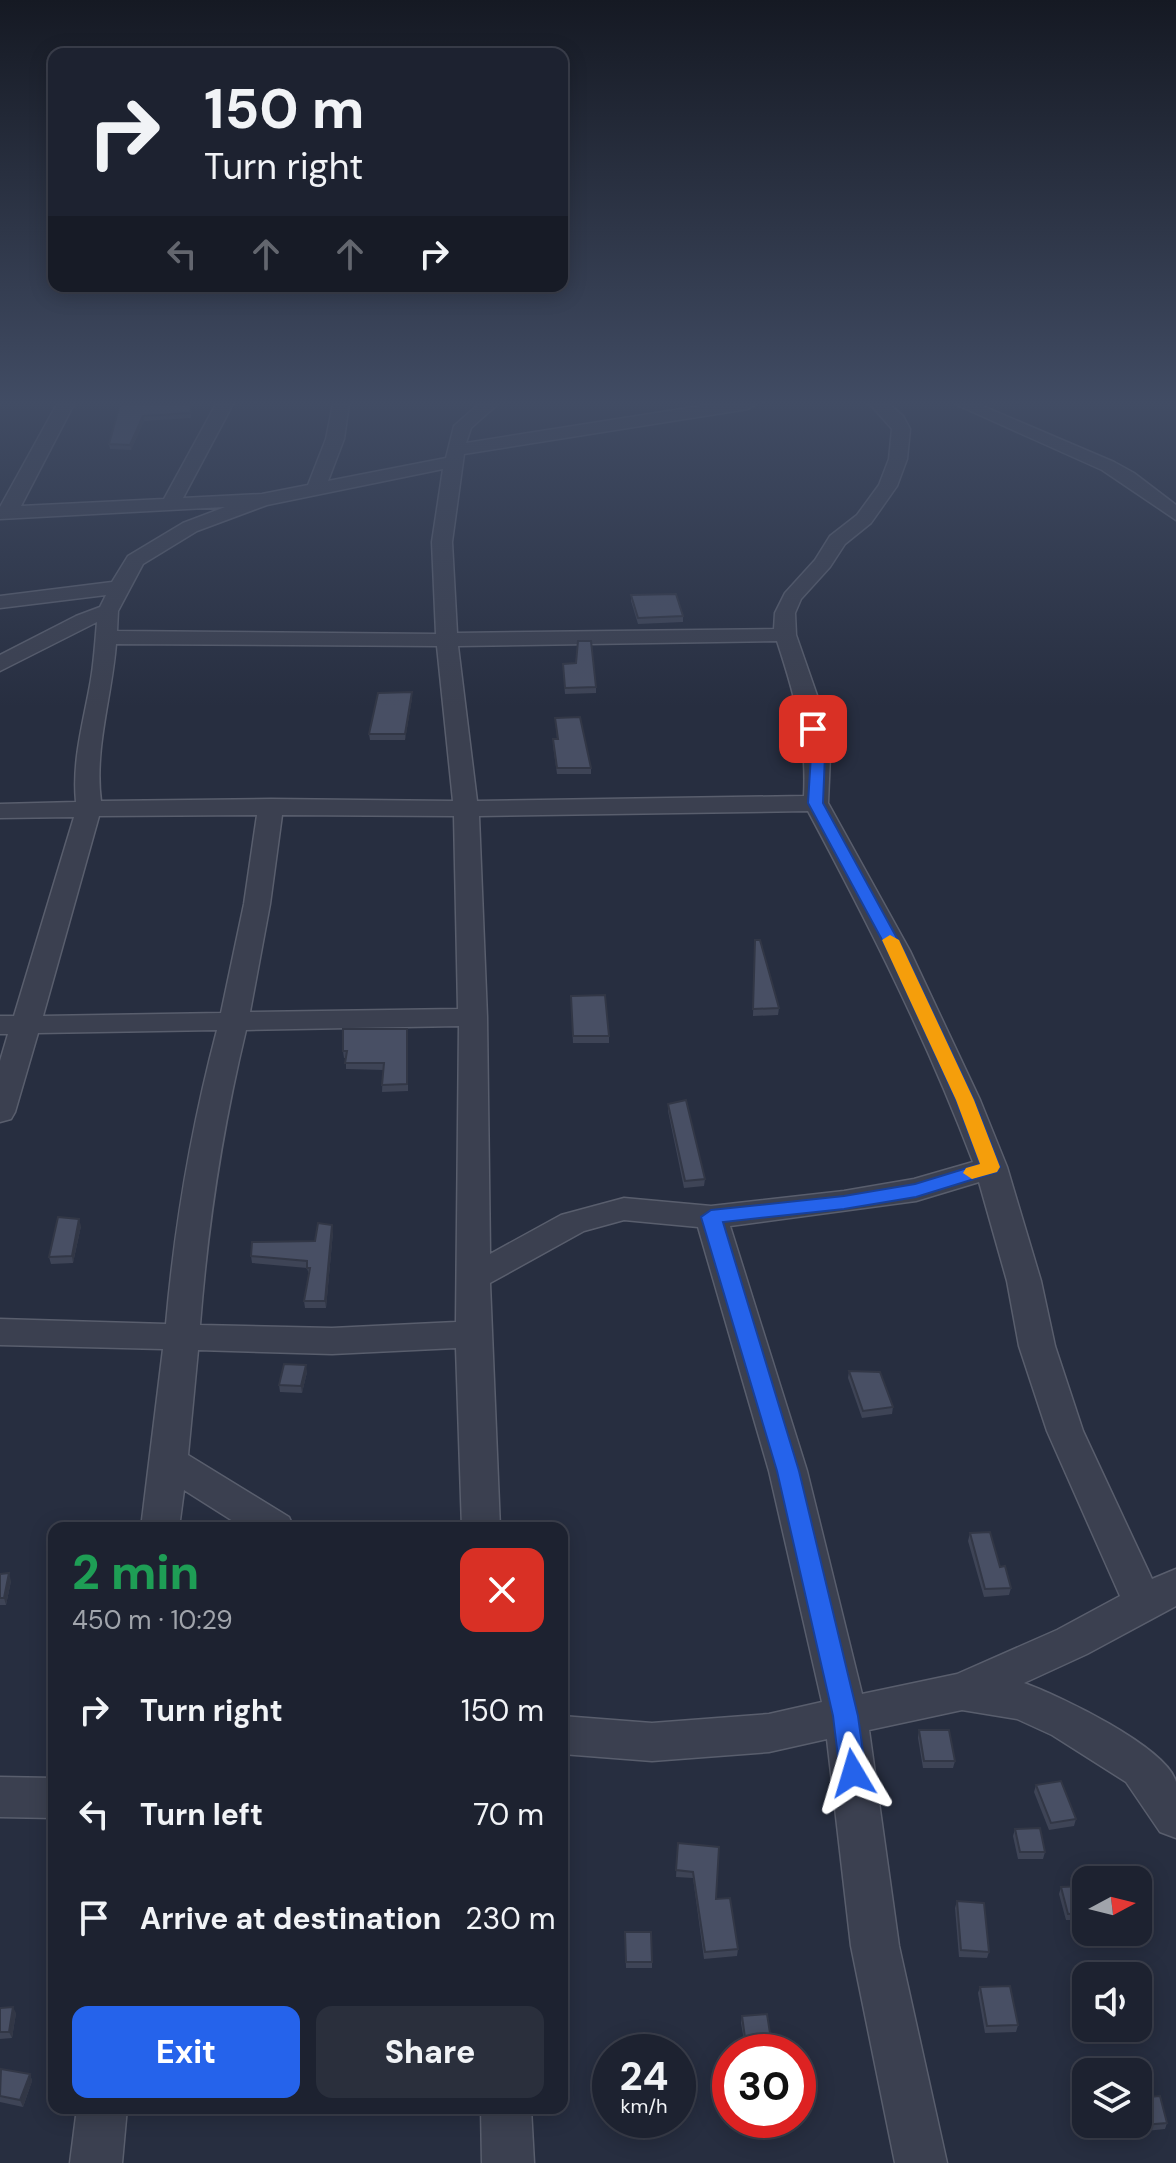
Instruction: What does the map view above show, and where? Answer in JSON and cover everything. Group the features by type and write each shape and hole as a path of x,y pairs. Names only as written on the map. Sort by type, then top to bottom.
{"street":[{"path":"4,513 186,505"},
{"path":"0,1112 14,1024 89,808 86,780 89,746 102,682 108,611 135,560 190,527 249,505"},
{"path":"447,505 442,542 447,639 466,810 473,1017 473,1334 481,1522"},
{"path":"568,1735 652,1742 769,1733 962,1691 1072,1642 1160,1594 1065,1431 1037,1346 1024,1281 991,1167 965,1100 896,951 816,803 818,755 809,704 785,635 785,613 792,597 823,563 837,540 864,519 874,505"},
{"path":"0,602 120,587"},
{"path":"0,664 83,620 108,611"},
{"path":"106,637 364,641 785,635"},
{"path":"0,811 271,806 466,810 816,803"},
{"path":"161,1522 191,1229 208,1123 234,1019 257,904 271,806"},
{"path":"14,1024 473,1017"},
{"path":"474,1277 573,1223 624,1209 711,1217 844,1202 916,1190 991,1167"},
{"path":"711,1217 788,1471 846,1716 875,1946 921,2163"},
{"path":"0,1332 332,1341 473,1334"},
{"path":"168,1461 265,1522"},
{"path":"962,1691 1023,1701 1067,1722 1141,1768 1176,1817"},
{"path":"0,1797 48,1798"},
{"path":"96,2163 101,2114"},
{"path":"506,2114 508,2163"}],"building":[{"path":"676,594 683,616 638,618 631,595"},
{"path":"578,641 591,641 596,687 565,688 563,664 576,663"},
{"path":"412,692 405,734 369,734 378,693"},
{"path":"580,717 591,768 557,768 553,739 558,739 555,718"},
{"path":"755,940 760,940 779,1008 753,1009"},
{"path":"605,995 609,1036 573,1036 571,996"},
{"path":"343,1029 407,1029 407,1084 382,1085 384,1063 345,1063 347,1051 343,1051"},
{"path":"686,1100 705,1179 685,1181 668,1104"},
{"path":"58,1217 79,1219 72,1256 49,1257"},
{"path":"318,1223 332,1225 325,1301 304,1301 310,1268 307,1268 307,1261 251,1256 252,1242 315,1241"},
{"path":"284,1364 306,1365 301,1386 279,1385"},
{"path":"849,1371 880,1372 893,1407 863,1411"},
{"path":"990,1532 1000,1567 1005,1566 1011,1588 985,1589 970,1533"},
{"path":"9,1573 4,1598 0,1598 0,1574"},
{"path":"919,1730 949,1730 955,1761 924,1761"},
{"path":"1061,1781 1076,1819 1051,1823 1036,1785"},
{"path":"1040,1828 1045,1852 1020,1852 1015,1829"},
{"path":"678,1843 719,1847 716,1899 730,1898 738,1949 705,1952 693,1872 676,1870"},
{"path":"1072,1886 1072,1914 1068,1914 1061,1887"},
{"path":"957,1901 984,1903 989,1952 961,1950"},
{"path":"625,1932 651,1932 652,1962 626,1962"},
{"path":"1010,1986 1018,2025 987,2026 980,1987"},
{"path":"13,2007 9,2032 0,2032 0,2008"},
{"path":"767,2014 770,2034 744,2034 742,2016"},
{"path":"1,2069 30,2074 20,2100 0,2096"},
{"path":"1160,2096 1167,2123 1152,2124 1152,2097"}],"slow traffic":[{"path":"890,940 965,1100 991,1167 972,1173"}],"route":[{"path":"813,729 818,755 816,803 896,951 965,1100 991,1167 916,1190 844,1202 711,1217 788,1471 846,1716 853,1773"}]}
